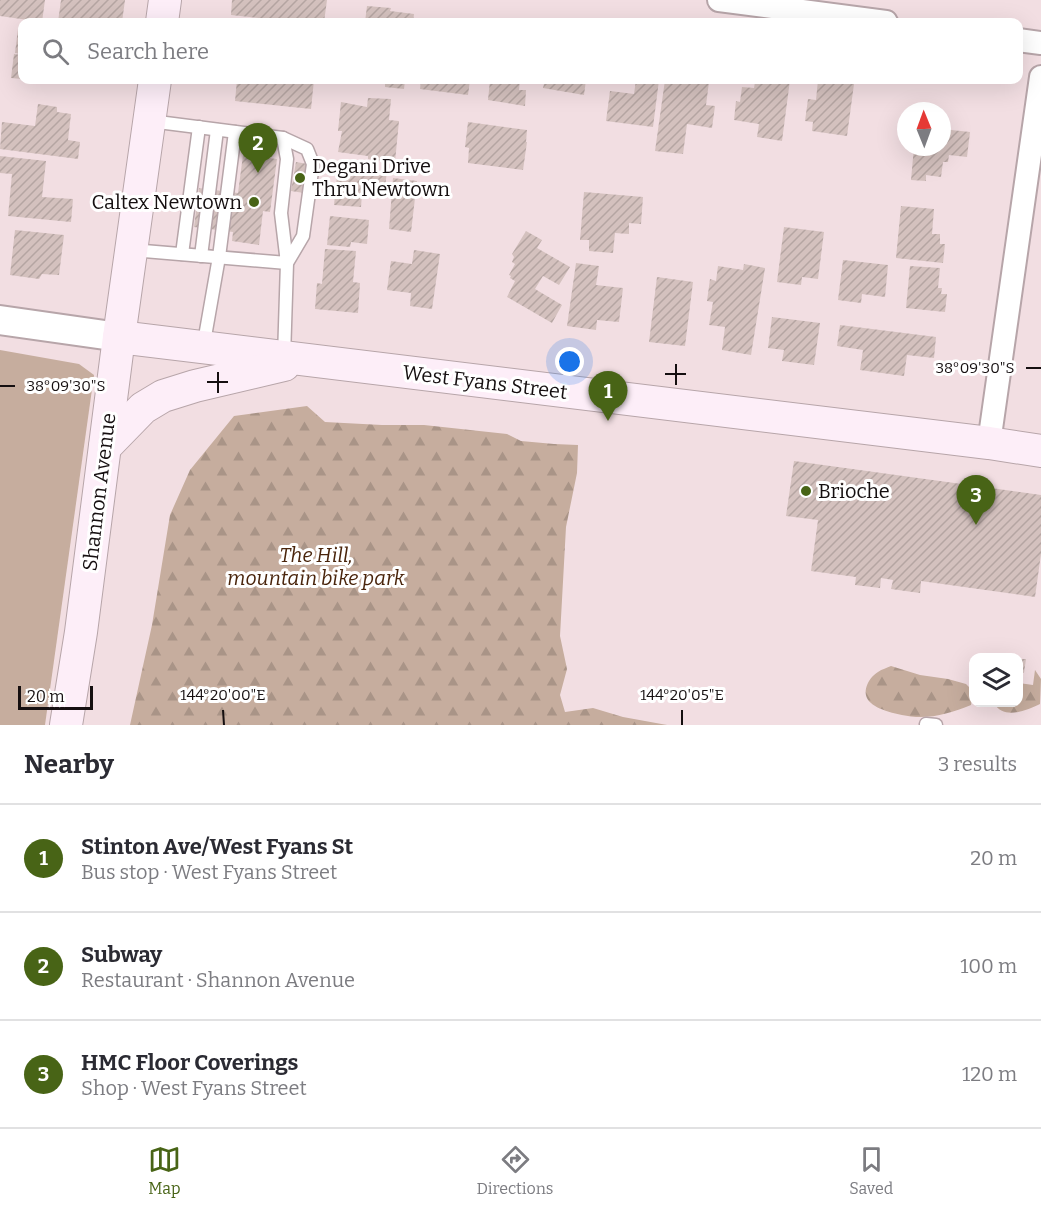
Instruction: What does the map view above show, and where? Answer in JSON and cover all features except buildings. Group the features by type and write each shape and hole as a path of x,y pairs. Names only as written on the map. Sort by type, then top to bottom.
{"main road":[{"path":"163,18 165,0"},
{"name":"Shannon Avenue","path":"66,725 81,632 154,84"},
{"name":"West Fyans Street","path":"119,337 1041,451"},
{"path":"105,447 143,408 163,396 293,359"}],"street":[{"path":"719,0 825,7 870,18"},
{"path":"1023,41 1041,44"},
{"path":"989,443 1041,77"},
{"name":"West Fyans Street","path":"0,320 119,337"}],"lane":[{"path":"149,121 283,138 307,148 313,164 303,236 287,263"},
{"path":"182,254 199,128"},
{"path":"201,256 217,130"},
{"path":"203,348 219,257 235,132"},
{"path":"283,138 287,159 281,213 287,263 293,359"},
{"path":"131,250 287,263"}],"green space":[{"path":"0,350 79,364 94,375 45,725 0,725"},
{"name":"The Hill, mountain bike park","path":"307,406 325,422 424,425 507,434 521,441 578,445 577,473 566,527 560,636 567,669 560,695 565,712 593,708 623,717 667,725 130,725 152,625 170,515 190,470 234,416"},
{"path":"891,666 920,675 966,684 969,687 969,706 930,717 899,714 875,706 868,699 866,691 868,682 881,670"},
{"path":"1035,670 1041,679 1040,704 1009,713 997,707 1023,707 1023,684 1033,685"}],"place":[{"name":"Subway","path":"258,173"},
{"name":"Degani Drive Thru Newtown","path":"300,178"},
{"name":"Caltex Newtown","path":"254,202"},
{"name":"Stinton Ave/West Fyans St","path":"608,421"},
{"name":"Brioche","path":"806,491"},
{"name":"HMC Floor Coverings","path":"976,525"}]}
